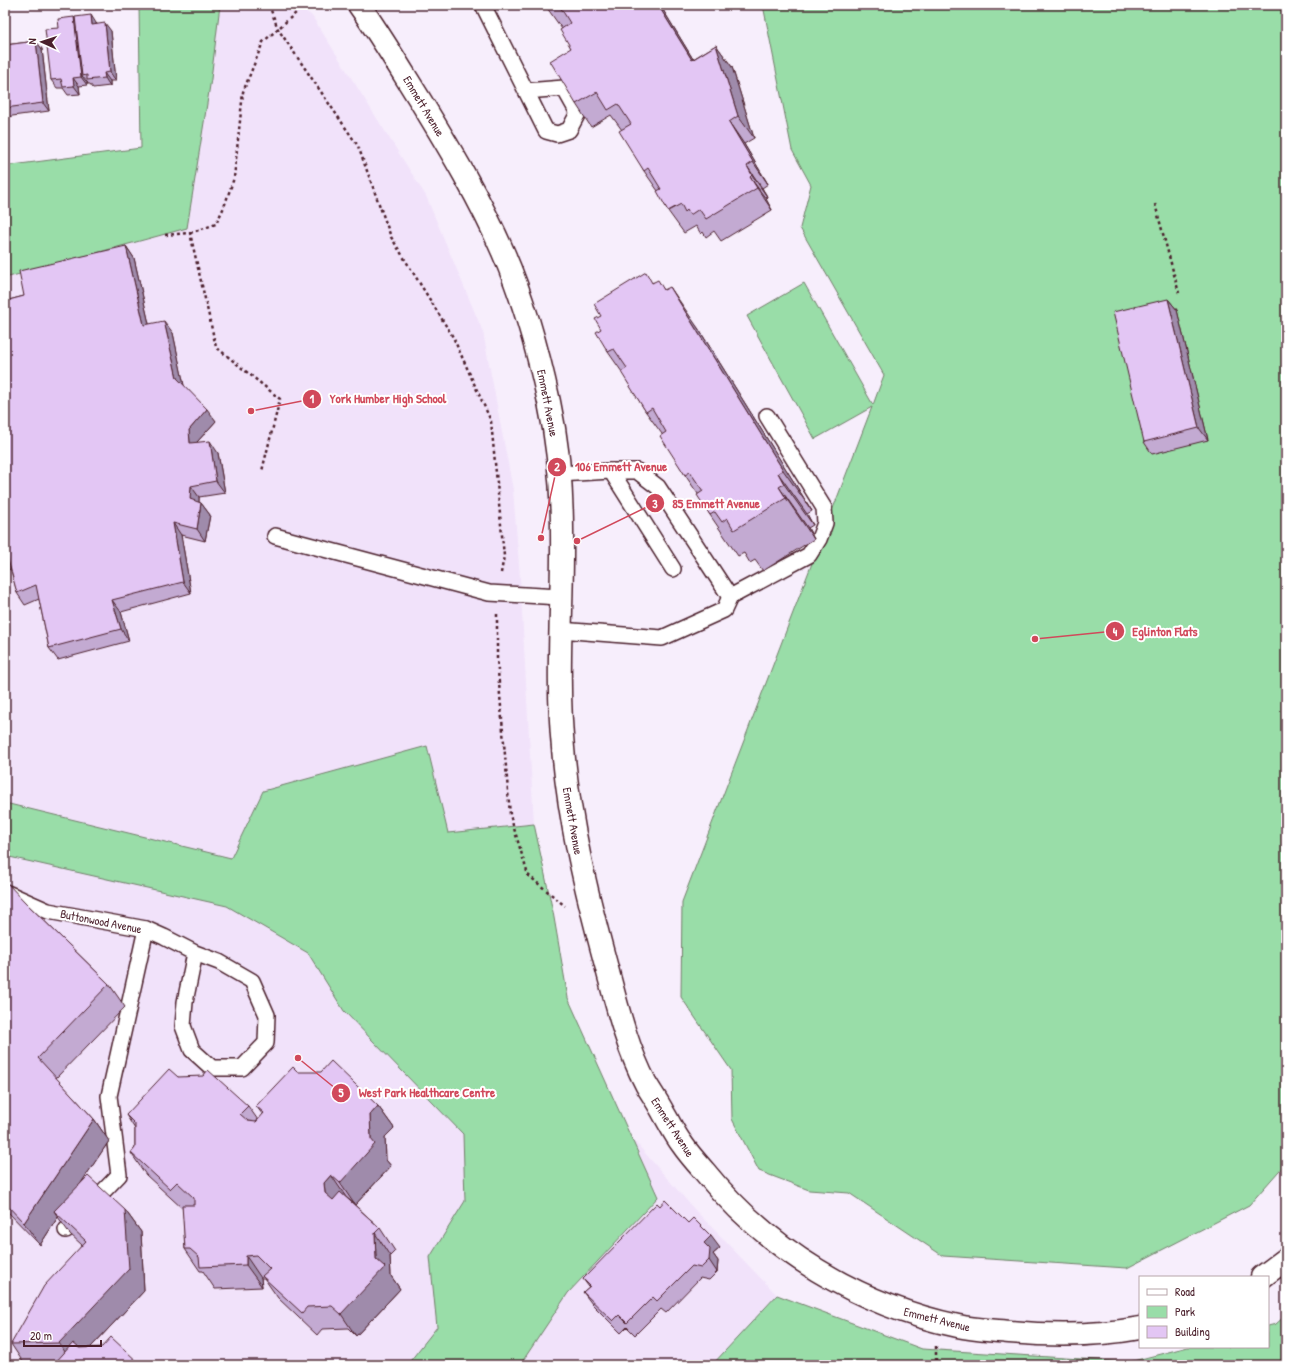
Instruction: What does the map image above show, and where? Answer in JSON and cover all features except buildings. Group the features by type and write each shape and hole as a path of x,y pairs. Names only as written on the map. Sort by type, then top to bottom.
{"street":[{"name":"Emmett Avenue","path":"360,6 381,36 454,156 483,207 506,257 537,350 550,406 559,474 562,530 560,597 560,712 568,799 583,874 613,992 629,1044 645,1082 681,1144 715,1185 747,1217 782,1247 816,1271 896,1308 962,1327 1027,1333 1086,1334 1120,1332 1139,1328"},
{"path":"1263,1276 1286,1259"}],"lane":[{"path":"483,5 526,91"},
{"path":"560,630 662,638 724,610 730,597 809,554 819,539 825,523 824,508 767,416"},
{"path":"611,471 674,569"},
{"path":"559,474 637,471 658,487 730,597"},
{"path":"275,536 489,593 560,597"},
{"name":"Buttonwood Avenue","path":"5,892 48,911 146,929 195,954 219,962 252,981 267,1015 266,1043 242,1068 212,1068 192,1050 183,1026 185,1002 195,954"},
{"path":"66,1230 119,1175 109,1096 146,929"}],"path":[{"path":"269,5 278,29 358,146 391,237 453,337 491,421 504,556 497,594 496,659 510,815 528,875 566,907"},
{"path":"165,235 190,233 216,224 224,207 234,178 243,92 263,42 305,5"},
{"path":"1156,204 1179,293"},
{"path":"190,233 216,347 280,399 262,471"}],"shaded area":[{"path":"220,5 297,5 312,16 426,196 483,332 513,490 520,577 534,824 568,998 615,1119 695,1210 777,1295 712,1365 5,1365 5,278 187,228"}],"green space":[{"path":"139,5 220,5 211,79 187,228 5,278 5,166 141,148"},
{"path":"763,5 1286,5 1286,1163 1249,1205 1127,1268 943,1256 849,1193 809,1190 759,1171 732,1119 731,1070 681,997 682,902 872,407 815,439 747,316 804,283 873,405 884,375 800,228 811,185 792,150"},
{"path":"427,746 448,833 534,824 553,912 568,998 658,1197 568,1293 520,1365 407,1365 437,1327 430,1257 465,1201 463,1134 344,1011 308,953 227,906 5,856 5,803 231,858 263,791"},
{"path":"777,1295 922,1349 1129,1362 1184,1348 1269,1348 1269,1326 1276,1324 1286,1315 1286,1365 712,1365"}],"place":[{"name":"York Humber High School","path":"251,411"},
{"name":"106 Emmett Avenue","path":"541,538"},
{"name":"85 Emmett Avenue","path":"577,541"},
{"name":"Eglinton Flats","path":"1035,639"},
{"name":"West Park Healthcare Centre","path":"298,1058"}]}
